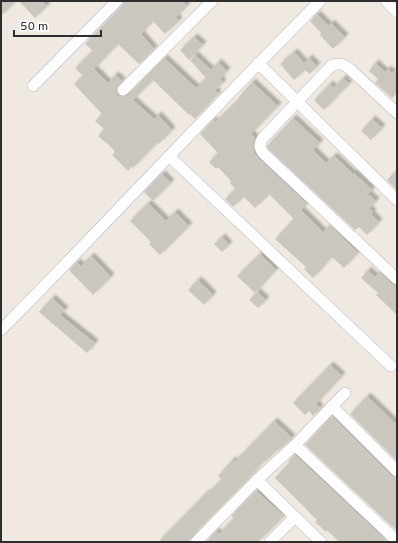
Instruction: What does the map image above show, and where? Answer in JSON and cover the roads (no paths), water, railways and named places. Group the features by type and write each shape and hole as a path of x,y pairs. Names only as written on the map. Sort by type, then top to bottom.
{"street":[{"path":"33,86 117,1"},
{"path":"123,90 212,1"},
{"path":"1,330 79,252 258,63 320,1"},
{"path":"386,1 397,12"},
{"path":"258,63 397,200"},
{"path":"397,113 350,69 340,64 331,66 296,101 263,138 259,146 260,149 397,279"},
{"path":"170,156 391,366"},
{"path":"196,542 257,480 295,445 345,393"},
{"path":"332,406 397,471"},
{"path":"295,445 397,541"},
{"path":"257,480 321,542"},
{"path":"270,542 295,517"}]}
